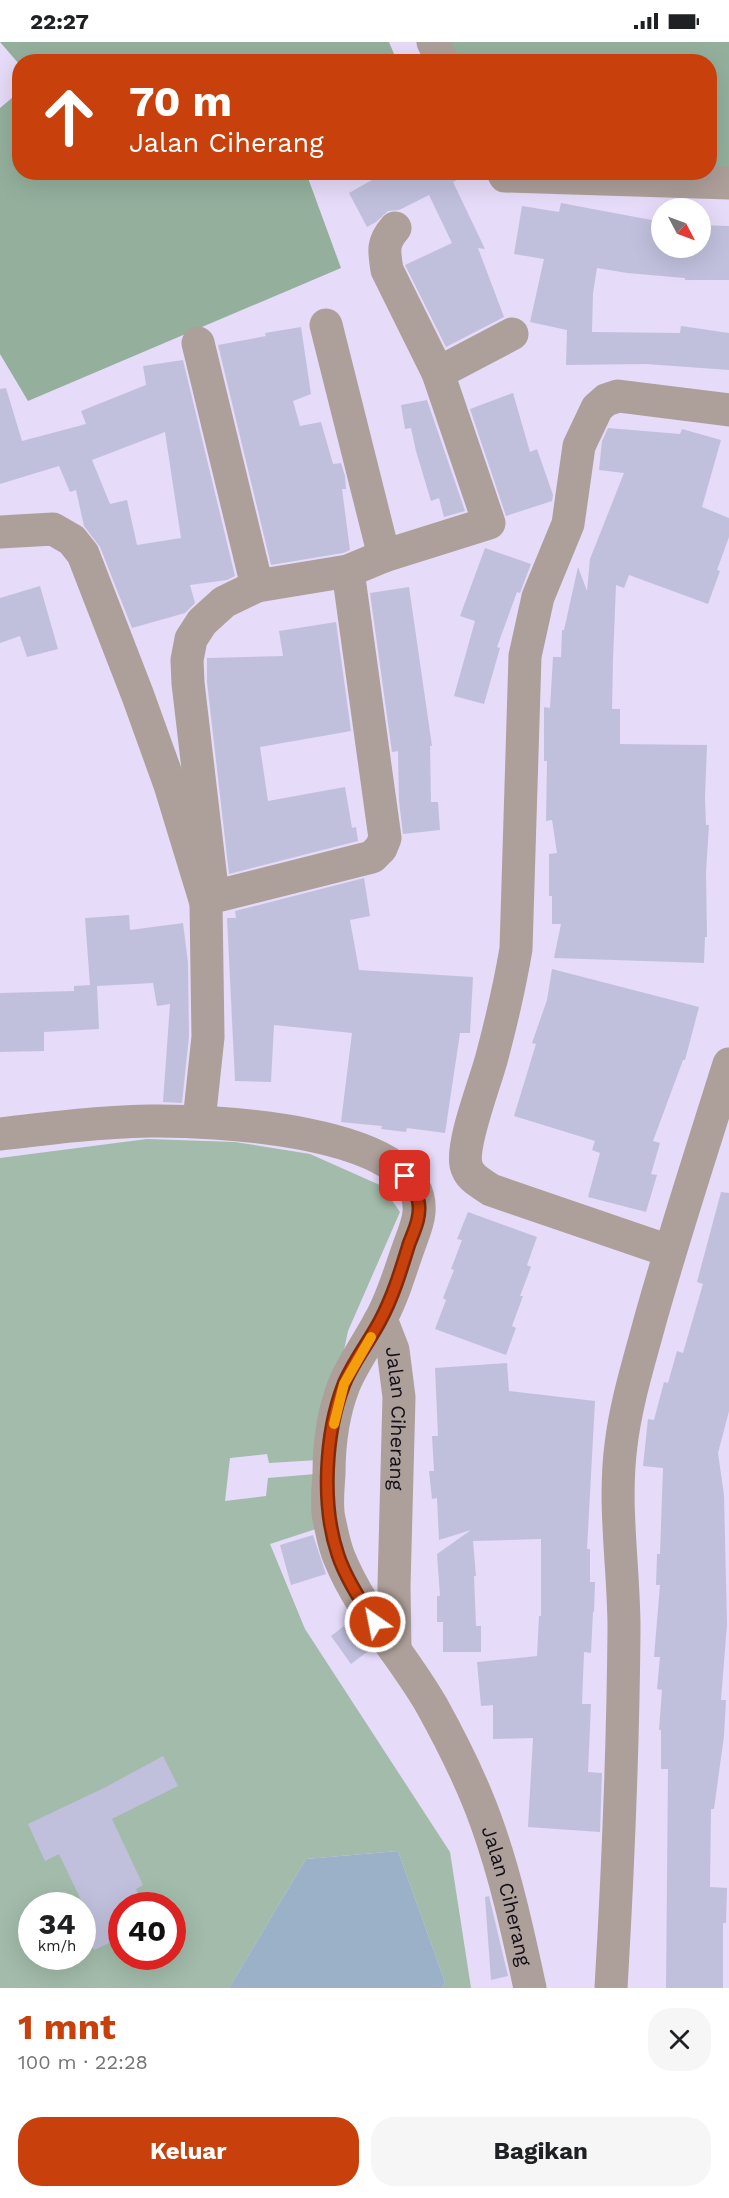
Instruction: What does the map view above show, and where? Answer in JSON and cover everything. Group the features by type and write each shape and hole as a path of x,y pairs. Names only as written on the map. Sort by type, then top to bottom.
{"street":[{"path":"633,180 729,183"},
{"path":"199,1121 208,1037 209,900 186,660 191,639 202,622 224,602 257,586 348,571 384,556 489,523 438,373 387,270 384,251 386,238 395,228"},
{"path":"326,325 384,556"},
{"path":"438,373 512,334"},
{"path":"198,343 257,586"},
{"path":"669,1251 491,1190 473,1178 466,1166 466,1146 493,1054 516,949 525,656 538,597 568,524 579,446 597,408 606,400 618,396 729,410"},
{"path":"0,532 53,530 72,540 83,554 138,696 209,900"},
{"path":"209,900 372,857 381,848 385,838 348,571"},
{"path":"611,1988 620,1803 624,1633 624,1591 618,1502 621,1446 631,1391 669,1251 729,1064"},
{"name":"Jalan Ciherang","path":"0,1134 77,1125 147,1121 237,1124 354,1146 391,1163 414,1188 419,1214 401,1270 381,1319 393,1350 399,1397 394,1586 395,1650 435,1713 487,1823 501,1868 530,1988"},
{"path":"381,1319 344,1384 335,1416 329,1450 328,1512 338,1555 353,1588 395,1650"}],"green space":[{"path":"0,42 389,42 394,54 12,54 12,56"},
{"path":"433,42 729,42 729,183 717,176 717,54 439,54"},
{"path":"12,98 12,180 309,180 341,268 28,401 0,354 0,108"},
{"path":"147,1139 235,1142 310,1154 382,1186 400,1212 348,1331 318,1460 269,1463 267,1454 230,1458 225,1501 266,1496 268,1478 316,1474 319,1528 270,1544 305,1629 450,1852 471,1988 442,1988 445,1982 398,1851 306,1859 229,1988 0,1988 0,1158"}],"water":[{"path":"398,1851 445,1982 442,1988 229,1988 306,1859"}],"building":[{"path":"372,180 457,180 453,182 485,249 478,248 504,317 446,347 405,265 452,243 429,195 399,210 388,211 367,227 349,193"},
{"path":"561,203 651,220 651,258 711,258 711,225 729,226 729,280 685,280 685,278 597,268 593,293 592,332 680,333 681,326 729,333 729,370 646,364 566,365 567,330 530,322 544,259 514,254 522,206 559,212"},
{"path":"301,327 311,394 293,401 300,426 321,422 333,464 341,463 345,476 346,489 342,489 350,550 271,565 218,345"},
{"path":"183,360 235,576 227,580 190,585 195,603 185,613 132,628 100,547 84,526 76,490 70,492 59,466 0,484 0,389 6,388 22,441 86,424 81,411 146,385 143,366","holes":["165,432 181,538 137,545 127,500 110,504 92,460"]},
{"path":"513,393 530,452 537,449 553,495 552,501 506,516 470,409"},
{"path":"427,400 465,511 444,517 439,498 431,501 411,428 405,429 401,405"},
{"path":"608,428 680,434 682,429 721,440 702,507 729,518 729,537 708,604 629,575 624,588 616,585 613,659 612,709 620,709 620,744 707,745 705,798 706,825 709,825 706,872 707,937 705,937 704,963 554,958 561,924 552,924 552,896 549,896 549,854 557,853 552,820 546,821 547,761 544,761 544,707 550,708 553,657 561,657 562,630 564,630 578,567 587,591 590,559 624,473 599,470 602,441"},
{"path":"485,548 531,564 520,593 517,592 497,647 500,648 484,704 454,696 475,621 460,616"},
{"path":"40,586 58,649 27,657 20,636 0,643 0,598"},
{"path":"409,587 432,746 430,746 431,802 438,802 440,830 403,834 399,801 398,751 392,752 370,593"},
{"path":"336,622 351,731 260,747 268,801 345,787 352,828 356,827 358,841 229,874 207,682 207,658 283,656 279,631"},
{"path":"364,878 370,916 350,920 359,970 473,977 470,1033 460,1033 445,1133 407,1128 406,1132 381,1129 382,1126 341,1122 352,1033 274,1025 271,1082 235,1081 227,918 236,918 235,911"},
{"path":"129,915 130,930 183,923 188,963 189,1036 182,1103 163,1102 170,1004 157,1006 153,983 97,986 99,1029 44,1032 44,1051 0,1052 0,993 74,991 74,986 90,985 85,918"},
{"path":"552,969 699,1007 685,1060 683,1060 653,1141 660,1143 651,1174 657,1175 646,1212 588,1197 600,1153 592,1150 595,1141 514,1116 536,1044 532,1043 547,1000"},
{"path":"721,1192 729,1193 729,1411 718,1453 724,1495 727,1624 721,1700 726,1700 724,1736 714,1809 711,1809 710,1887 727,1888 726,1923 723,1923 723,1988 666,1988 668,1769 661,1769 661,1730 659,1730 662,1690 657,1689 660,1657 654,1657 660,1585 656,1585 657,1554 660,1554 663,1468 643,1466 648,1419 654,1420 664,1382 668,1383 677,1351 683,1353 703,1284 697,1282"},
{"path":"468,1212 537,1237 527,1265 531,1267 520,1296 523,1296 512,1326 516,1328 506,1355 435,1329 446,1300 443,1298 454,1270 451,1269 462,1240 457,1239"},
{"path":"507,1363 509,1391 595,1401 587,1549 590,1549 590,1582 595,1582 594,1612 591,1653 584,1652 582,1704 591,1704 588,1772 602,1773 600,1832 528,1827 533,1738 493,1739 493,1705 481,1706 477,1662 537,1656 539,1616 541,1616 541,1539 473,1541 476,1626 481,1626 481,1652 443,1652 443,1622 437,1622 437,1596 440,1596 437,1554 471,1530 439,1540 437,1498 432,1499 429,1471 434,1471 432,1436 438,1436 435,1368"},
{"path":"313,1535 326,1574 291,1585 280,1545"},
{"path":"352,1620 371,1649 351,1664 331,1636"},
{"path":"163,1756 178,1786 112,1819 143,1885 136,1889 137,1892 108,1892 108,1944 96,1949 96,1892 77,1892 59,1854 45,1861 28,1824 106,1787"},
{"path":"489,1896 508,1976 491,1980 485,1897"}],"slow traffic":[{"path":"334,1424 344,1384 371,1337"}],"route":[{"path":"375,1622 353,1588 338,1555 328,1512 329,1450 344,1384 381,1319 419,1214 414,1188 405,1176"}]}
